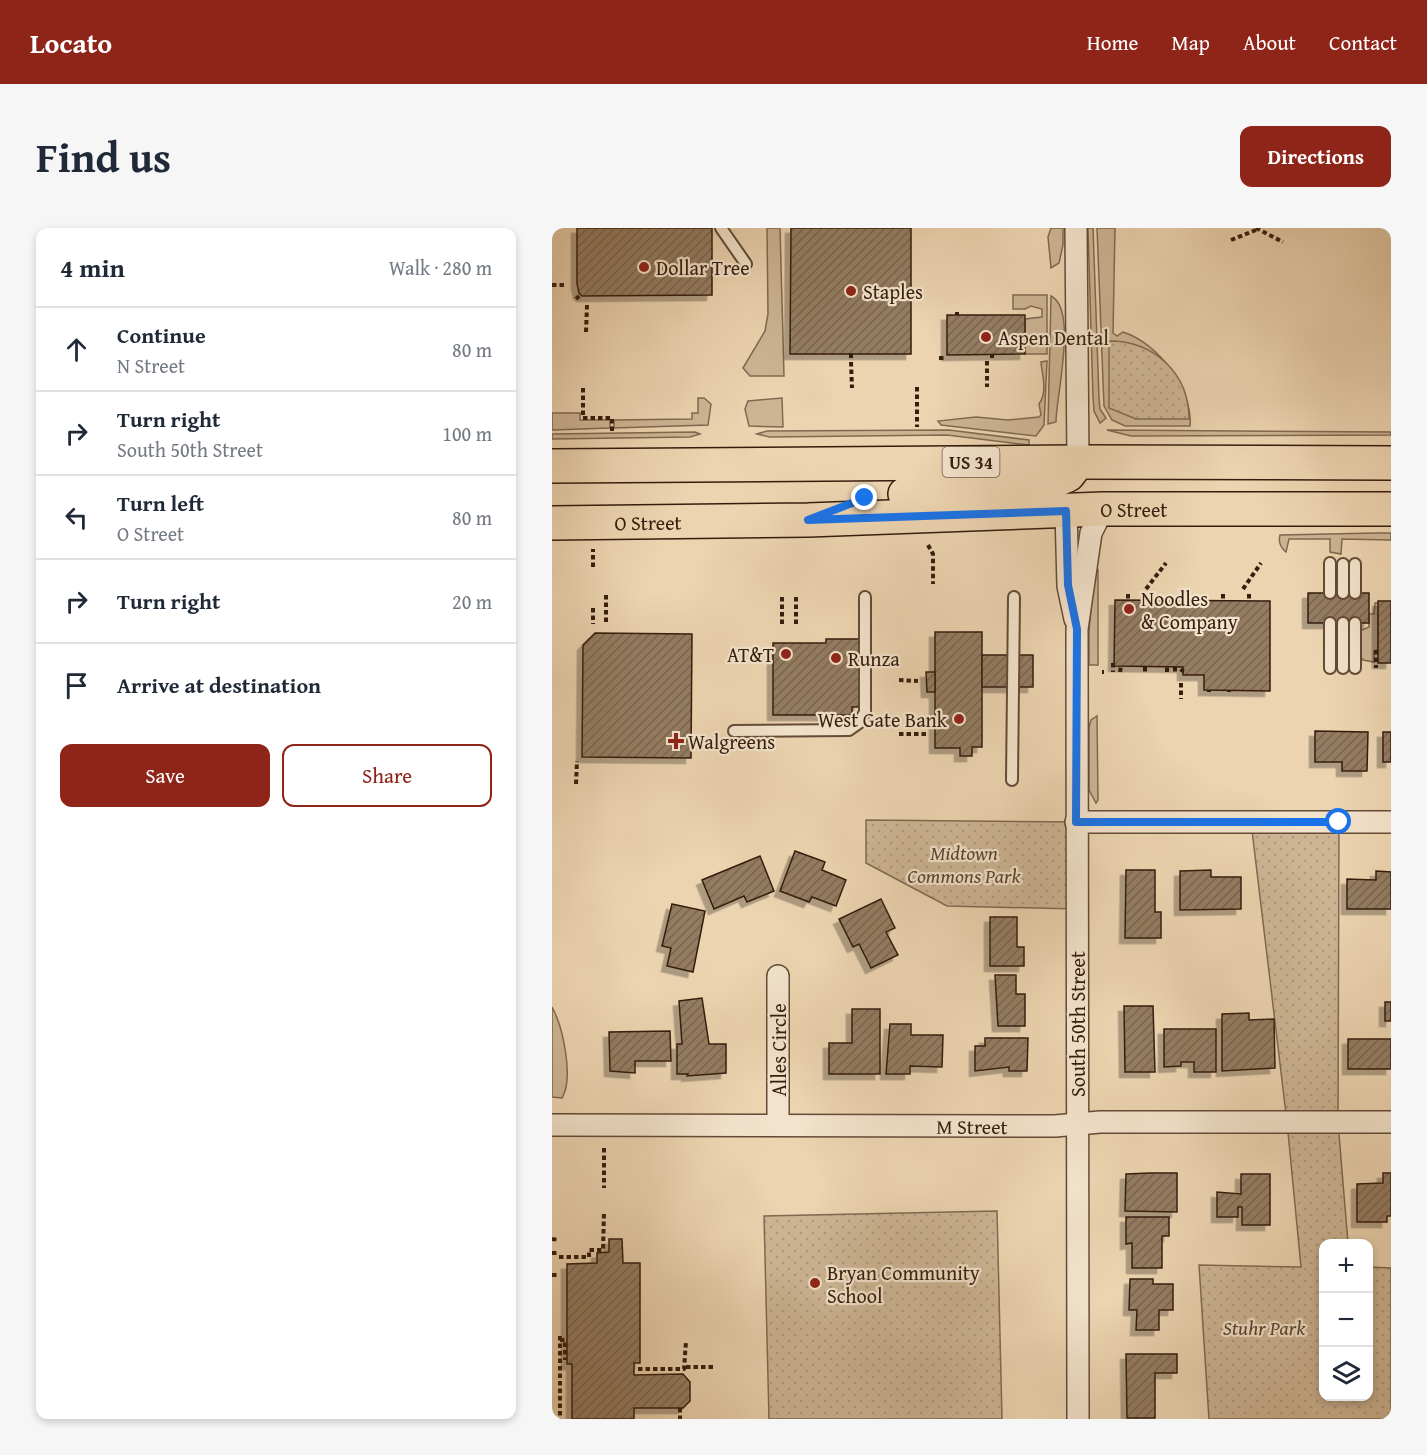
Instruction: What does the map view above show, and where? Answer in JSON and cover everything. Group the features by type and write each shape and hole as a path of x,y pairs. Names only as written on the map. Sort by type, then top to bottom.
{"main road":[{"name":"US 34","path":"552,466 1078,462 1391,463"},
{"path":"808,520 865,498 1042,486 1068,475 1078,462"},
{"path":"1066,511 1085,492 1110,483 1254,479 1333,463"},
{"name":"O Street","path":"552,524 808,520 1103,509 1391,509"}],"street":[{"path":"1076,228 1078,462"},
{"name":"South 50th Street","path":"1078,1419 1077,629 1091,533 1103,509"},
{"name":"South 50th Street","path":"1066,511 1068,585 1077,629"},
{"path":"1076,822 1391,822"},
{"name":"Alles Circle","path":"778,976 778,1124"},
{"name":"M Street","path":"552,1125 1055,1126 1078,1123 1391,1122"}],"lane":[{"path":"721,228 746,264"},
{"path":"1330,563 1330,593"},
{"path":"1342,564 1342,593"},
{"path":"1355,564 1355,593"},
{"path":"734,730 849,729 859,723 865,712 865,597"},
{"path":"1012,780 1014,597"},
{"path":"1330,623 1330,668"},
{"path":"1342,623 1342,668"},
{"path":"1355,623 1355,668"}],"path":[{"path":"1231,240 1256,229 1284,242"},
{"path":"552,285 567,285"},
{"path":"576,298 580,295"},
{"path":"586,332 587,305"},
{"path":"851,358 852,388"},
{"path":"987,361 987,387"},
{"path":"916,387 917,427"},
{"path":"583,388 583,418 612,418 612,431"},
{"path":"928,545 933,554 933,584"},
{"path":"592,567 593,549"},
{"path":"1146,589 1166,563"},
{"path":"1243,589 1261,563"},
{"path":"1159,594 1159,600"},
{"path":"1187,594 1187,600"},
{"path":"1223,594 1223,600"},
{"path":"1250,594 1250,601"},
{"path":"606,595 606,624"},
{"path":"782,597 782,626"},
{"path":"795,597 796,625"},
{"path":"593,608 593,624"},
{"path":"1376,650 1376,668"},
{"path":"1113,663 1113,672"},
{"path":"899,680 918,681"},
{"path":"1181,683 1181,699"},
{"path":"899,734 928,734"},
{"path":"576,784 577,761"},
{"path":"604,1148 604,1188"},
{"path":"552,1253 589,1257 589,1250 603,1250 604,1212"},
{"path":"552,1239 559,1240"},
{"path":"552,1275 559,1275"},
{"path":"560,1419 560,1338 565,1340 565,1360"},
{"path":"686,1341 686,1367"},
{"path":"638,1369 714,1367"},
{"path":"680,1408 680,1419"}],"green space":[{"path":"767,228 780,228 784,376 750,376 743,368 765,331 768,314"},
{"path":"1051,228 1063,228 1063,245 1059,263 1051,268 1048,237"},
{"path":"1088,228 1093,228 1100,409 1106,418 1100,423 1094,411 1093,397"},
{"path":"1097,228 1115,228 1113,333 1117,336 1123,332 1149,346 1171,369 1186,397 1190,426 1125,426 1112,420 1104,406"},
{"path":"1013,295 1047,295 1047,354 1025,354 1025,319 1042,317 1042,309 1031,306 1025,309 1013,309"},
{"path":"1051,296 1059,304 1063,318 1064,354 1056,422 1048,424"},
{"path":"1109,341 1125,342 1140,347 1166,363 1176,374 1183,387 1189,419 1136,419 1109,408"},
{"path":"1047,361 1044,425 1036,436 941,425 938,421 976,417 1008,420 1039,417 1041,415 1039,404 1044,389 1041,362"},
{"path":"698,398 704,398 711,404 708,425 614,428 614,420 692,419 692,413 698,413"},
{"path":"782,398 783,427 749,426 745,409 748,401"},
{"path":"552,413 580,413 580,420 610,420 610,428 552,430"},
{"path":"949,430 1029,440 1029,445 947,435 770,437 757,434 767,431"},
{"path":"1107,430 1391,432 1391,435 1131,436"},
{"path":"695,432 700,434 690,437 552,439 552,434"},
{"path":"1391,533 1391,540 1342,539 1341,554 1330,552 1330,539 1289,539 1286,552 1279,540 1280,535"},
{"path":"1098,570 1098,665 1089,665 1089,631 1094,574"},
{"path":"1375,603 1378,603 1378,650 1374,651 1374,662 1363,660 1360,656 1360,631 1369,627 1369,614 1374,614"},
{"path":"1097,716 1098,800 1096,803 1089,790 1089,727 1091,720"},
{"name":"Midtown Commons Park","path":"866,820 1076,822 1077,909 947,906 866,863"},
{"name":"Stuhr Park","path":"1251,822 1339,822 1338,1122 1348,1239 1319,1239 1319,1401 1373,1401 1373,1267 1391,1268 1391,1419 1209,1419 1199,1265 1301,1267 1287,1122"},
{"path":"552,1007 560,1027 566,1053 567,1078 562,1098 552,1097"},
{"path":"997,1211 1002,1419 769,1419 764,1216"}],"building":[{"name":"Dollar Tree","path":"577,228 712,228 712,295 582,296 577,284"},
{"name":"Staples","path":"791,228 911,228 911,354 790,354"},
{"name":"Aspen Dental","path":"947,315 1025,315 1025,354 947,355"},
{"path":"1308,593 1369,593 1369,623 1308,623"},
{"path":"1115,600 1270,601 1270,691 1204,690 1204,675 1183,675 1183,667 1114,666"},
{"path":"1378,601 1391,601 1391,663 1378,663"},
{"name":"West Gate Bank","path":"935,632 982,632 982,747 972,747 972,756 960,756 960,748 935,748"},
{"name":"Walgreens","path":"595,633 692,634 691,758 582,757 583,645"},
{"path":"826,639 859,639 859,707 852,707 852,715 773,715 773,643 826,643"},
{"path":"982,655 1033,655 1033,687 982,687"},
{"path":"926,672 935,672 935,692 927,692"},
{"path":"1315,731 1368,732 1367,771 1342,771 1342,762 1315,762"},
{"path":"1383,732 1391,732 1391,762 1383,762"},
{"path":"795,851 825,862 822,870 846,880 836,906 812,897 809,902 780,891"},
{"path":"760,856 774,891 747,902 744,896 714,909 702,880"},
{"path":"1126,870 1155,870 1155,912 1161,912 1161,938 1125,938"},
{"path":"1211,870 1211,877 1241,877 1241,909 1180,910 1180,871"},
{"path":"1376,871 1391,872 1391,909 1347,909 1347,879 1376,880"},
{"path":"881,899 895,928 886,932 898,955 871,968 859,944 853,947 839,919"},
{"path":"672,904 705,911 693,972 667,966 671,948 662,946"},
{"path":"990,917 1017,917 1017,947 1024,947 1024,966 990,966"},
{"path":"995,975 1016,975 1016,994 1025,994 1025,1026 998,1026"},
{"path":"702,998 709,1044 726,1044 726,1073 687,1076 688,1074 677,1074 677,1044 682,1044 679,1001"},
{"path":"1385,1002 1391,1002 1391,1021 1385,1021"},
{"path":"1124,1006 1153,1006 1155,1072 1125,1072"},
{"path":"852,1009 880,1009 880,1074 829,1074 829,1043 852,1043"},
{"path":"1249,1013 1249,1020 1274,1019 1275,1068 1222,1071 1222,1014"},
{"path":"890,1024 911,1024 911,1035 943,1035 942,1067 910,1066 910,1074 886,1074"},
{"path":"1164,1029 1216,1029 1216,1072 1194,1072 1194,1062 1181,1062 1181,1066 1164,1067"},
{"path":"670,1031 671,1061 635,1061 635,1073 610,1071 609,1032"},
{"path":"985,1038 1028,1038 1027,1071 1009,1071 1009,1067 975,1071 975,1046 985,1046"},
{"path":"1348,1039 1391,1039 1391,1069 1348,1069"},
{"path":"1177,1173 1177,1212 1125,1211 1126,1174"},
{"path":"1383,1173 1391,1173 1391,1216 1387,1216 1387,1222 1357,1222 1357,1184 1383,1183"},
{"path":"1241,1174 1270,1174 1270,1225 1242,1225 1242,1207 1238,1207 1238,1217 1217,1217 1217,1192 1241,1194"},
{"path":"1126,1217 1169,1217 1169,1236 1162,1236 1162,1268 1132,1268 1132,1243 1126,1244"},
{"path":"609,1239 622,1239 623,1263 640,1263 640,1363 634,1363 634,1375 683,1374 690,1382 690,1401 683,1408 634,1408 634,1419 572,1419 572,1364 567,1364 567,1264 597,1263 597,1253 609,1252"},
{"path":"1130,1279 1153,1279 1153,1284 1173,1284 1173,1310 1159,1310 1159,1330 1136,1330 1137,1310 1129,1310"},
{"path":"1126,1354 1177,1354 1177,1373 1155,1373 1155,1418 1127,1418"}],"place":[{"name":"Dollar Tree","path":"644,267"},
{"name":"Staples","path":"851,291"},
{"name":"Aspen Dental","path":"986,337"},
{"name":"Noodles & Company","path":"1129,609"},
{"name":"AT&T","path":"786,654"},
{"name":"Runza","path":"836,658"},
{"name":"West Gate Bank","path":"959,719"},
{"name":"Walgreens","path":"676,741"},
{"name":"Bryan Community School","path":"815,1283"}],"route":[{"path":"865,498 808,520 1066,511 1068,585 1077,629 1076,822 1339,822"}]}
